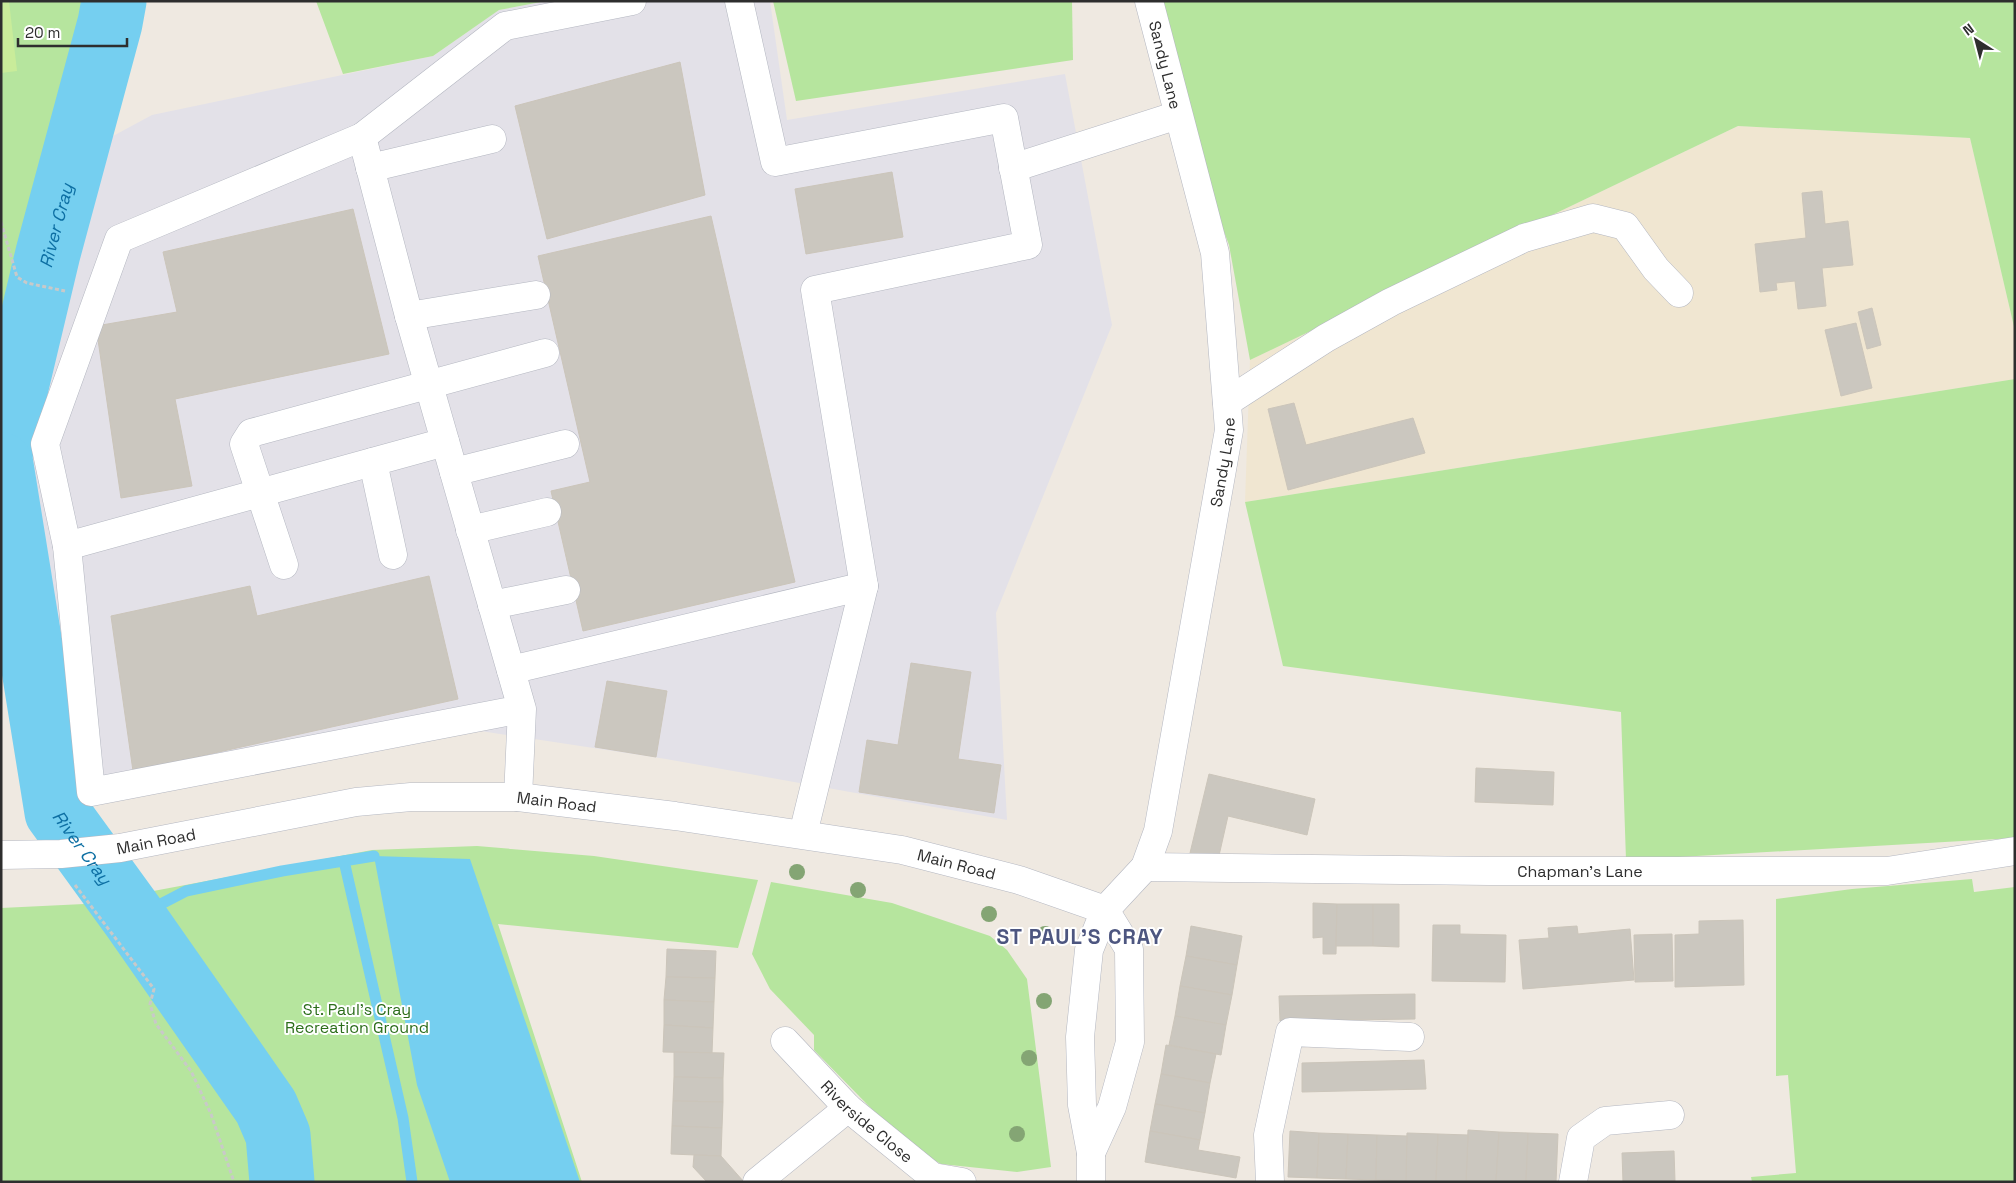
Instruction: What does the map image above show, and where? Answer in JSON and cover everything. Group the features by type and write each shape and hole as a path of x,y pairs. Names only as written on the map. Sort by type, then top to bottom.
{"street":[{"path":"522,709 91,792 67,546 45,444 119,239 362,137 506,26 632,1"},
{"path":"739,1 775,162 1004,118 1028,245 815,290 864,586 803,834"},
{"name":"Sandy Lane","path":"1105,910 1145,867 1158,831 1228,430 1215,252 1149,1"},
{"path":"1013,168 1178,115"},
{"path":"362,137 408,316 522,709 518,797"},
{"path":"370,168 492,139"},
{"path":"1227,402 1326,338 1391,302 1524,238 1593,218 1625,226 1656,269 1679,293"},
{"path":"408,316 536,295"},
{"path":"284,565 244,444 251,433 545,353"},
{"path":"67,546 445,442"},
{"path":"454,472 565,444"},
{"path":"373,462 393,555"},
{"path":"470,530 547,512"},
{"path":"511,670 864,586"},
{"path":"492,604 566,590"},
{"name":"Main Road","path":"1,855 61,854 120,848 356,802 411,797 518,797 803,834 902,850 1019,880 1105,910"},
{"name":"Chapman's Lane","path":"1145,867 1489,871 1886,871 2015,851"},
{"path":"1091,1153 1112,1107 1130,1042 1129,949 1105,910"},
{"path":"1091,1182 1091,1153 1082,1106 1080,1037 1089,950 1105,910"},
{"path":"1270,1182 1268,1135 1290,1032 1410,1037"},
{"name":"Riverside Close","path":"784,1041 848,1108 933,1177 962,1182"},
{"path":"757,1182 848,1108"},
{"path":"1573,1182 1581,1138 1605,1120 1670,1115"}],"path":[{"path":"1,222 17,277 26,283 62,292"},
{"path":"61,854 77,889 154,989 150,1004 156,1024 191,1071 211,1114 234,1182"}],"shaded area":[{"path":"546,1 770,1 787,120 1065,74 1112,325 996,613 1007,820 666,759 461,728 407,736 73,803 16,466 18,433 89,149 152,115 433,56 499,10"},
{"path":"1738,126 1970,138 2015,331 2015,379 1245,502 1250,360"}],"green space":[{"path":"1,1 91,1 60,147 1,399"},
{"path":"1,1 9,1 17,71 1,73"},
{"path":"316,1 546,1 499,10 433,56 343,74"},
{"path":"773,1 1072,1 1073,60 796,101"},
{"path":"1153,1 2015,1 2015,331 1970,138 1738,126 1250,360 1229,245 1177,106"},
{"path":"2015,379 2015,838 1626,860 1621,712 1283,666 1245,502"},
{"name":"St. Paul's Cray Recreation Ground","path":"477,846 594,856 758,880 738,948 498,924 582,1182 1,1182 1,908 84,904 372,850"},
{"path":"1972,879 1974,892 2015,887 2015,1182 1752,1182 1751,1177 1796,1173 1788,1075 1776,1076 1776,899 1852,889"},
{"path":"771,882 892,903 990,936 1007,950 1027,979 1051,1167 1017,1172 941,1164 905,1143 814,1050 814,1035 770,989 752,954"}],"water":[{"path":"374,856 470,859 580,1182 450,1182 417,1085"}],"building":[{"path":"680,62 705,195 547,239 515,106"},
{"path":"892,172 903,237 806,254 795,189"},
{"path":"1822,191 1825,224 1848,221 1853,265 1822,268 1826,306 1798,309 1795,281 1776,283 1777,290 1760,292 1755,244 1806,238 1802,193"},
{"path":"353,209 389,354 175,399 192,486 121,498 96,326 177,312 163,252"},
{"path":"711,216 795,582 583,631 551,491 590,482 538,256"},
{"path":"1872,308 1881,345 1867,349 1858,312"},
{"path":"1856,323 1872,388 1841,396 1825,330"},
{"path":"1294,403 1306,445 1413,418 1425,453 1288,490 1268,409"},
{"path":"429,576 458,699 133,771 111,616 250,586 257,616"},
{"path":"911,663 971,672 958,759 1001,765 994,813 859,792 867,740 898,745"},
{"path":"607,681 667,691 656,757 595,747"},
{"path":"1476,768 1554,772 1553,805 1475,802"},
{"path":"1209,774 1315,799 1307,835 1228,816 1218,860 1190,853"},
{"path":"1313,903 1337,904 1336,954 1323,954 1323,937 1313,938"},
{"path":"1337,904 1373,904 1373,946 1336,946"},
{"path":"1373,904 1399,904 1399,947 1373,946"},
{"path":"1743,920 1744,985 1675,987 1675,935 1699,934 1699,921"},
{"path":"1433,925 1460,925 1460,934 1506,935 1505,982 1432,981"},
{"path":"1191,926 1242,936 1237,965 1186,956"},
{"path":"1577,926 1578,934 1630,929 1634,980 1523,989 1519,940 1549,938 1548,928"},
{"path":"1672,934 1673,981 1635,982 1634,935"},
{"path":"667,949 716,951 715,978 666,977"},
{"path":"1186,956 1237,965 1232,995 1180,986"},
{"path":"666,977 715,978 714,1002 664,1000"},
{"path":"1180,986 1232,995 1226,1025 1175,1016"},
{"path":"1415,994 1415,1019 1280,1021 1279,996"},
{"path":"664,1000 714,1002 713,1028 664,1025"},
{"path":"1175,1016 1226,1025 1221,1055 1169,1045"},
{"path":"664,1025 713,1028 712,1053 663,1052"},
{"path":"1166,1045 1216,1054 1210,1083 1161,1074"},
{"path":"674,1052 724,1053 723,1078 674,1077"},
{"path":"1424,1060 1426,1089 1302,1092 1302,1063"},
{"path":"1161,1074 1210,1083 1205,1113 1155,1104"},
{"path":"674,1077 723,1078 723,1102 673,1101"},
{"path":"673,1101 723,1102 722,1128 672,1126"},
{"path":"1155,1104 1205,1113 1200,1140 1150,1131"},
{"path":"672,1126 722,1128 721,1156 671,1154"},
{"path":"1468,1130 1499,1132 1496,1182 1466,1181"},
{"path":"1150,1131 1200,1140 1198,1150 1240,1157 1236,1178 1145,1162"},
{"path":"1290,1131 1319,1133 1317,1178 1288,1177"},
{"path":"1499,1132 1528,1133 1526,1182 1496,1182"},
{"path":"1319,1133 1348,1134 1346,1179 1317,1178"},
{"path":"1407,1133 1438,1134 1436,1182 1405,1182"},
{"path":"1528,1133 1558,1134 1556,1182 1526,1182"},
{"path":"1348,1134 1377,1135 1376,1180 1346,1179"},
{"path":"1438,1134 1468,1135 1466,1182 1436,1182"},
{"path":"1377,1135 1407,1136 1406,1181 1376,1180"},
{"path":"1674,1151 1675,1181 1623,1182 1622,1153"},
{"path":"694,1155 721,1156 744,1182 707,1182 693,1167"}],"waterway":[{"name":"River Cray","path":"1,450 48,253 110,23 114,1"},
{"name":"River Cray","path":"1,465 57,812 134,918 266,1107 278,1135 282,1182"},
{"path":"134,918 186,891 282,871 374,856"},
{"path":"344,861 403,1118 412,1182"}],"district":[{"name":"ST PAUL'S CRAY","path":"1080,936"}]}
